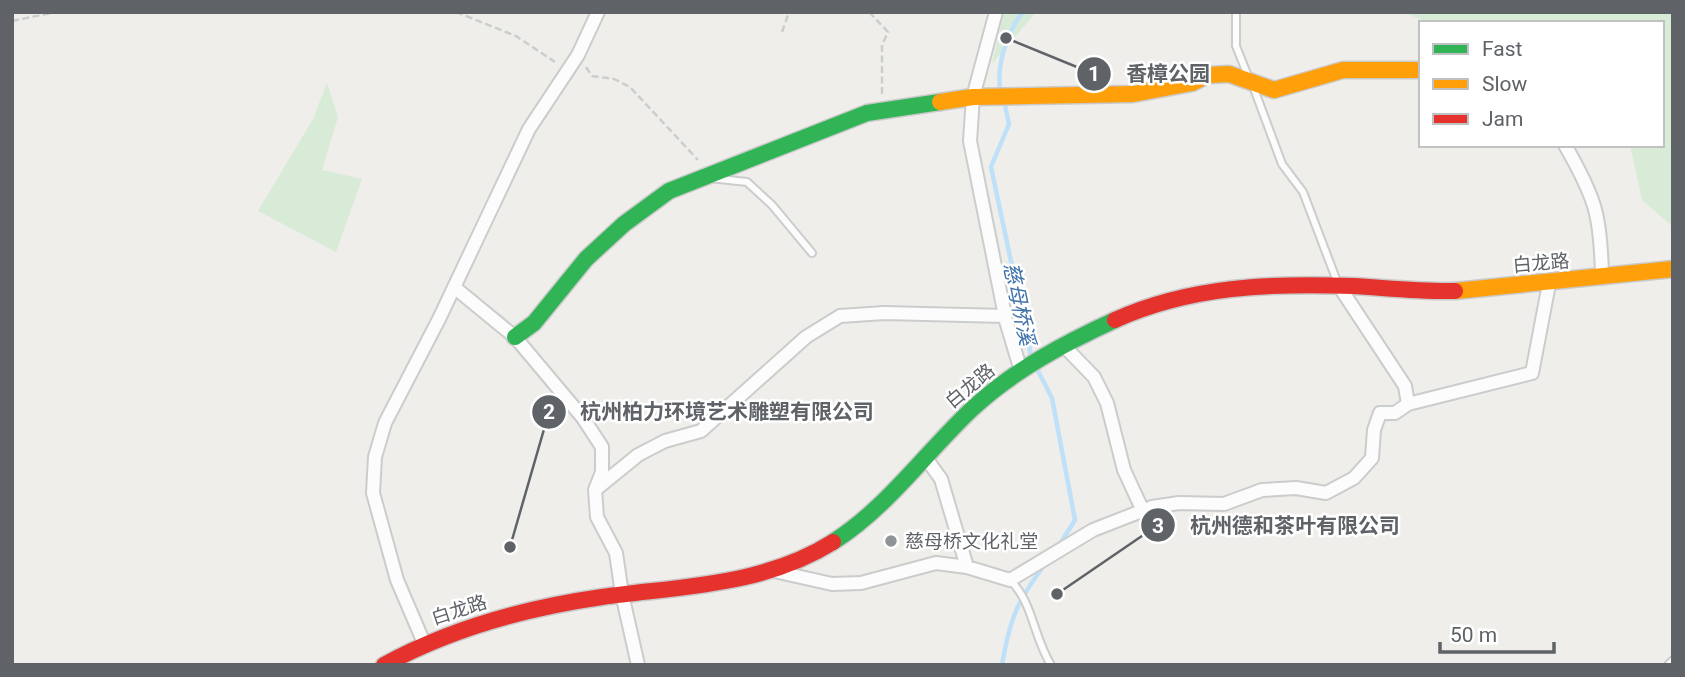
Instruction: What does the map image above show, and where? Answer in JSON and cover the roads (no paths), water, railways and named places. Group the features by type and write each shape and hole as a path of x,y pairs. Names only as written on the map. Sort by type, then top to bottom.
{"street":[{"path":"424,643 397,580 373,493 375,457 385,423 454,287 529,129 578,55 598,12"},
{"path":"996,12 973,97 970,141 1005,316 1021,372"},
{"path":"515,337 534,323 586,259 624,224 669,191 867,113 973,97 1133,94 1192,83 1208,75 1229,74 1274,90 1343,70 1419,70"},
{"path":"1567,147 1589,187 1601,226 1602,278"},
{"name":"白龙路","path":"384,665 424,643 517,613 622,594 738,579 771,571 833,546 871,516 967,414 1021,372 1065,346 1154,305 1195,293 1249,287 1339,286 1446,291 1549,284 1673,269"},
{"path":"771,571 832,584 861,583 936,563 967,567 1010,580 1093,530 1143,510 1179,503 1224,504 1262,490 1296,488 1326,493 1353,478 1372,458 1374,430 1380,413 1395,413 1408,404 1532,373 1549,284"},
{"path":"1339,286 1405,386 1408,404"},
{"path":"454,287 515,337 583,418 603,447 602,472 595,491 597,517 616,553 622,594 639,665"},
{"path":"595,491 647,450 665,440 701,430 806,337 840,316 884,313 1005,316"},
{"path":"1065,346 1099,386 1107,403 1124,470 1143,510"},
{"path":"925,457 941,479 967,567"},
{"path":"407,652 417,665"}],"lane":[{"path":"1236,12 1236,46 1282,164 1303,192 1339,286"},
{"path":"705,175 747,182 772,205 812,253"},
{"path":"1010,580 1023,593 1038,644 1051,665"},
{"path":"1668,665 1673,660"}],"waterway":[{"name":"慈母桥溪","path":"1001,93 1001,62 1012,29 1023,12"},
{"name":"慈母桥溪","path":"1004,101 1009,124 991,167 1032,360"},
{"name":"慈母桥溪","path":"1036,367 1052,398 1075,520 1058,547"},
{"name":"慈母桥溪","path":"1002,665 1016,611 1046,563"}],"place":[{"name":"香樟公园","path":"1006,38"},
{"name":"慈母桥文化礼堂","path":"891,541"},
{"name":"杭州柏力环境艺术雕塑有限公司","path":"510,547"},
{"name":"杭州德和茶叶有限公司","path":"1057,594"}]}
